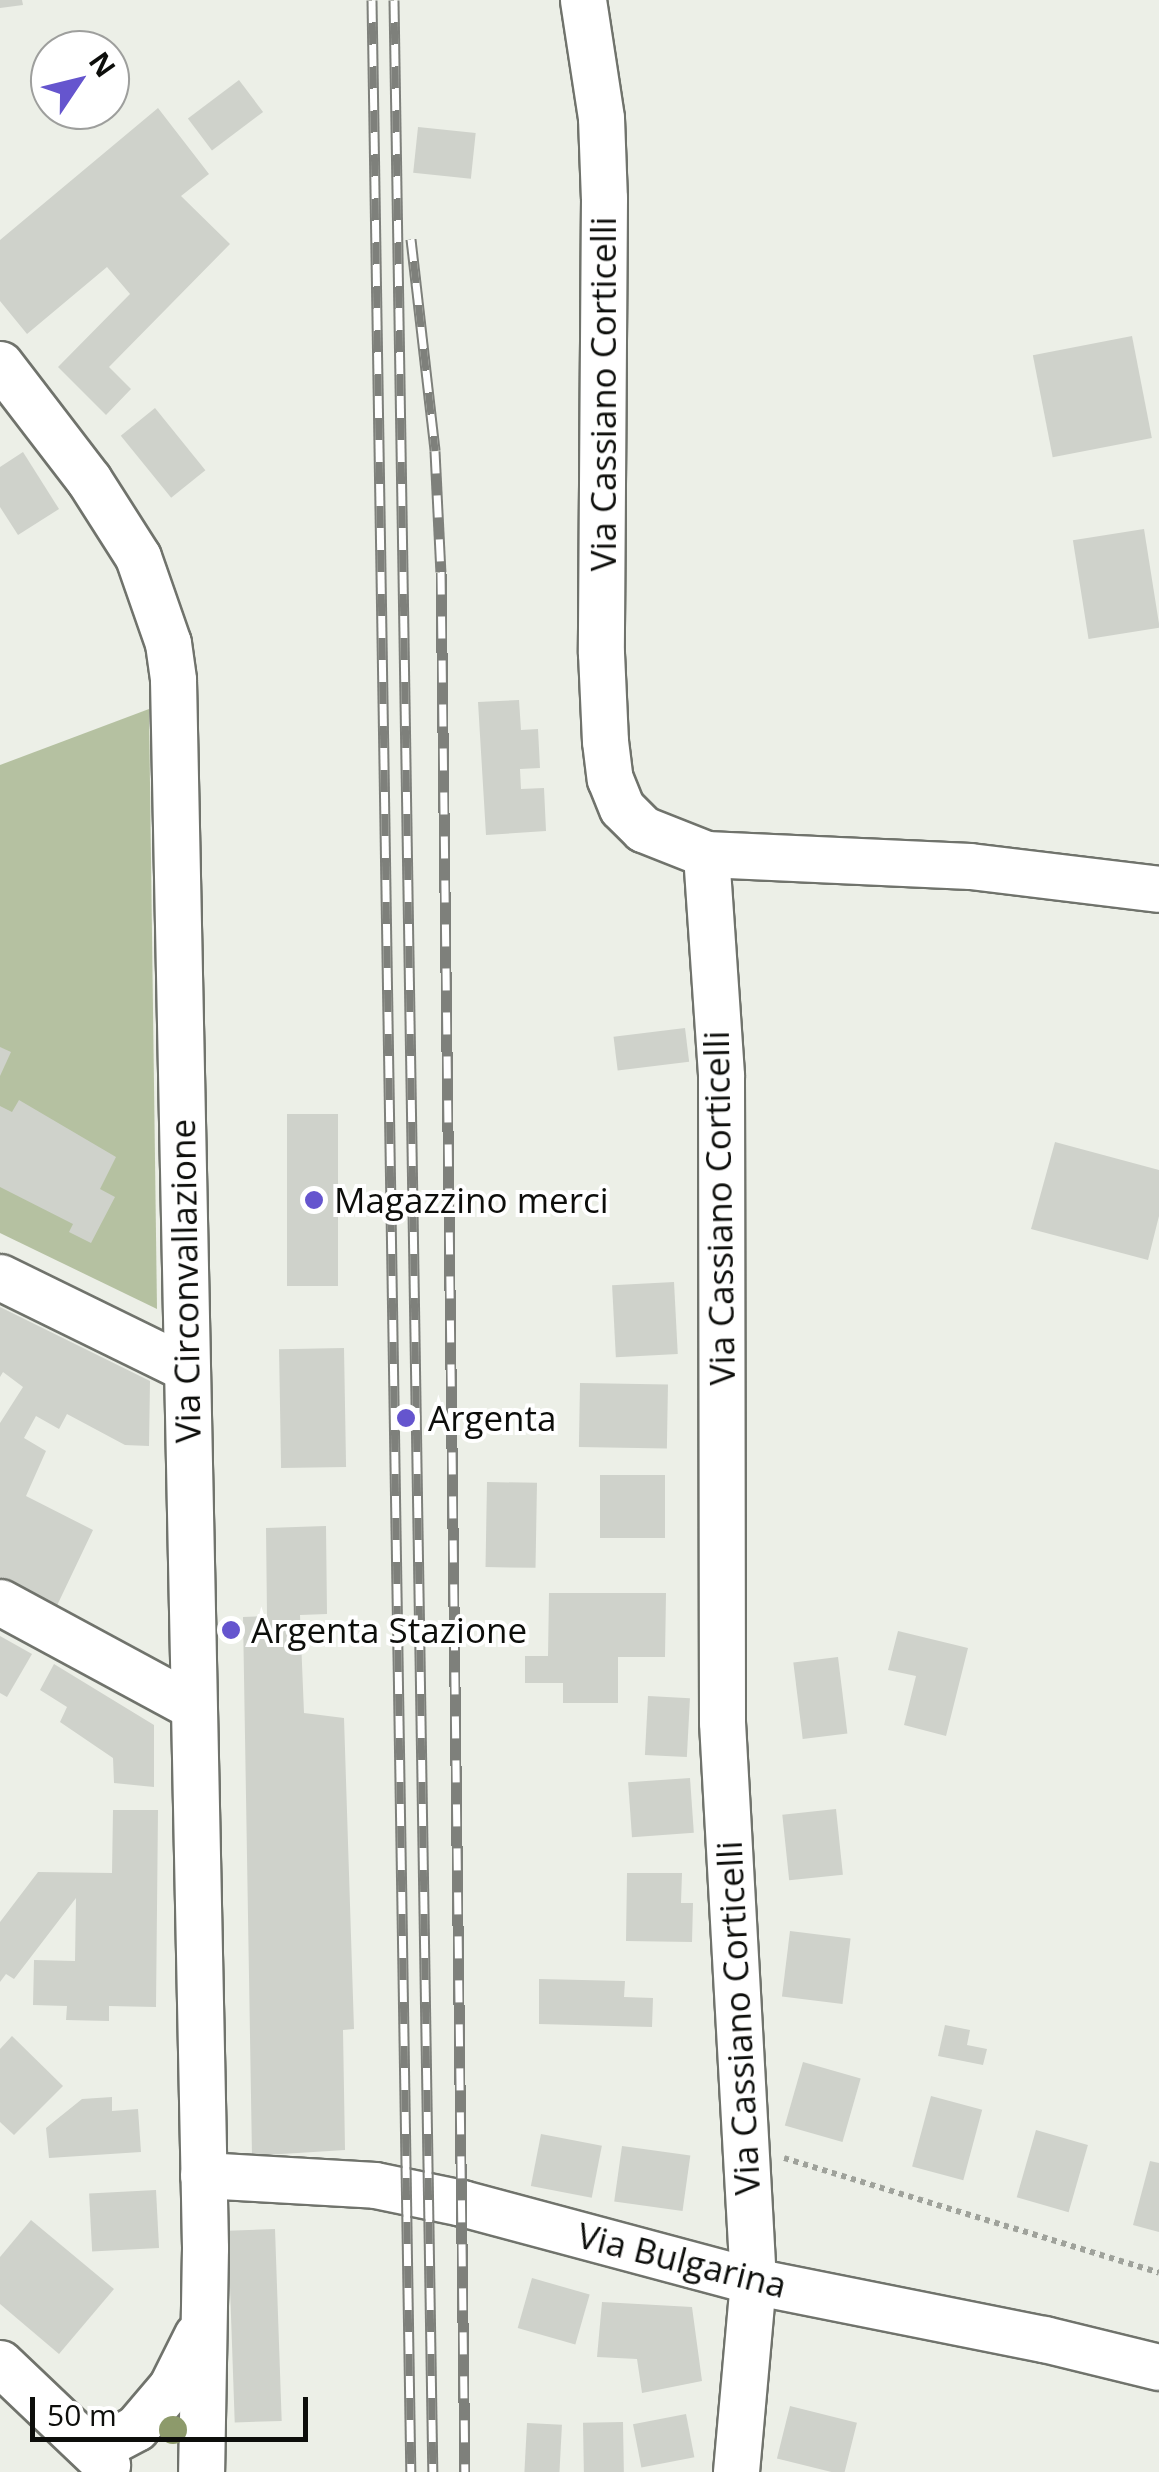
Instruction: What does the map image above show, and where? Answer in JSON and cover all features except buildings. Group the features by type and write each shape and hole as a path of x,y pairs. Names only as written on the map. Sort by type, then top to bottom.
{"street":[{"name":"Via Cassiano Corticelli","path":"583,0 601,118 604,198 604,741 615,796 632,822 706,854 721,1076 722,1722 752,2281 736,2472"},
{"name":"Via Circonvallazione","path":"0,364 90,480 138,556 168,642 176,725 205,2248 201,2472"},
{"path":"706,854 970,866 1159,889"},
{"path":"0,1277 186,1368"},
{"path":"0,1602 192,1706"},
{"name":"Via Bulgarina","path":"203,2175 375,2185 462,2203 752,2281 1044,2338 1159,2368"},
{"name":"Via Circonvallazione","path":"100,2458 108,2443 136,2428 188,2360 199,2331 205,2248"},
{"path":"0,2363 100,2458"}],"path":[{"path":"744,2146 1159,2273"}],"green space":[{"path":"149,709 157,1309 0,1233 0,765"}],"railway":[{"path":"372,0 411,2472"},
{"path":"394,0 433,2472"},
{"path":"411,239 435,451 441,572 465,2472"}],"place":[{"name":"Magazzino merci","path":"314,1200"},
{"name":"Argenta","path":"406,1418"},
{"name":"Argenta Stazione","path":"231,1630"}]}
